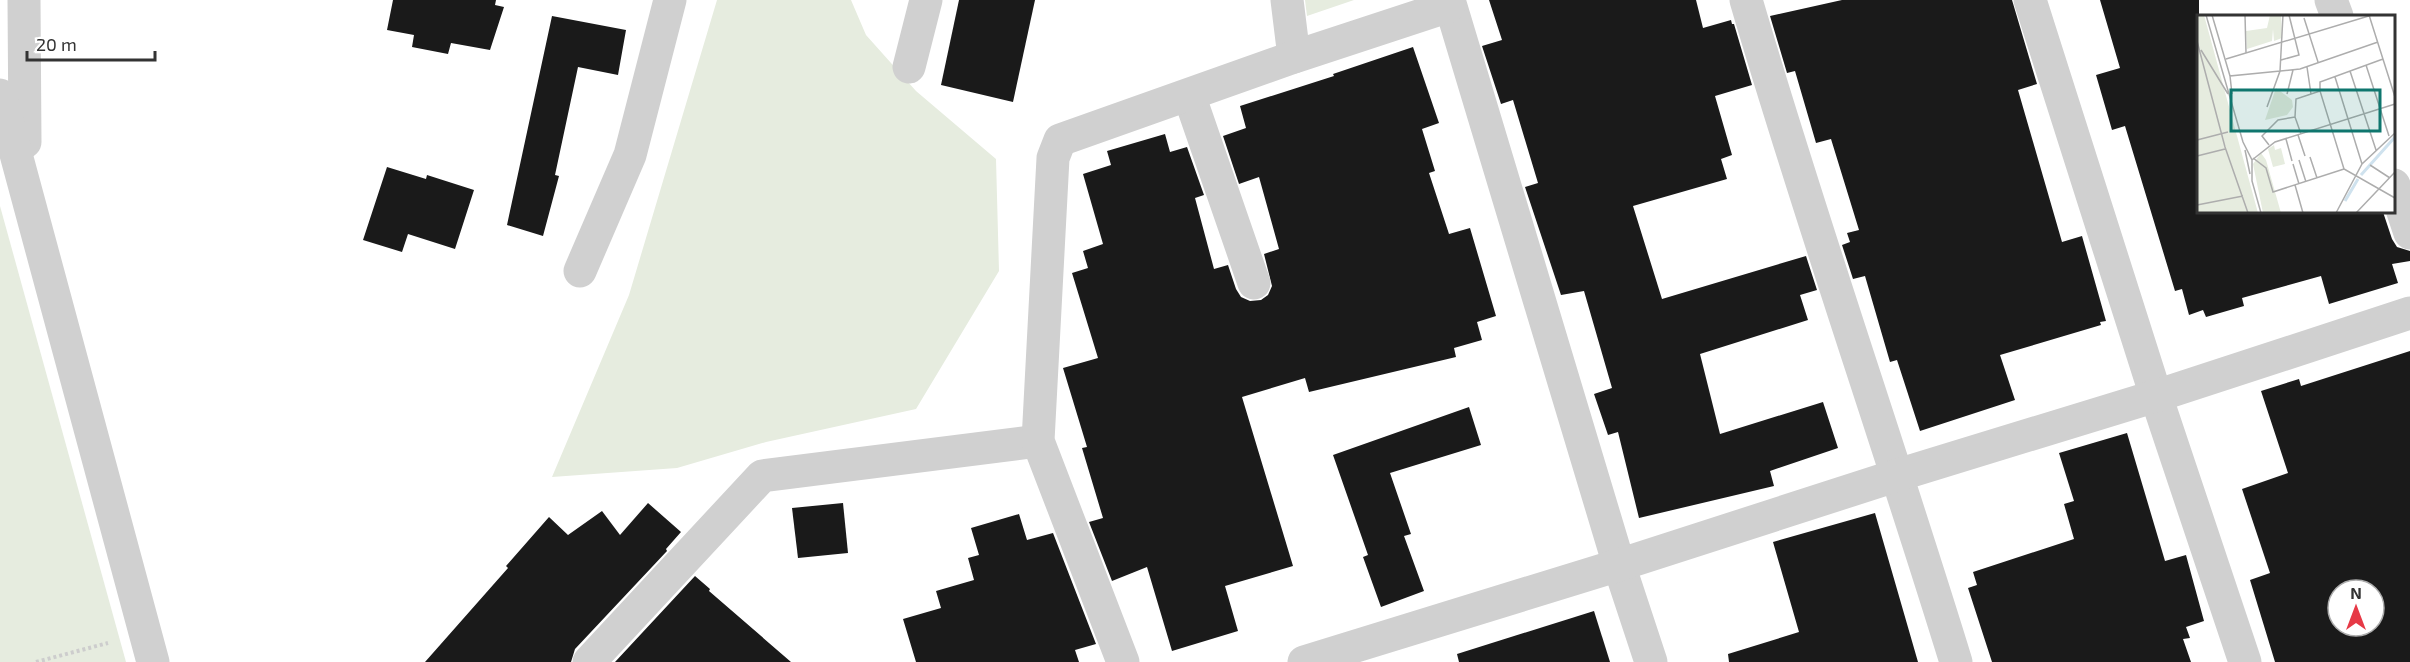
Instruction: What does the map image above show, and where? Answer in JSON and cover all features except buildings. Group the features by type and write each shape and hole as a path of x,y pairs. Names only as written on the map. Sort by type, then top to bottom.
{"street":[{"path":"24,0 25,180"},
{"path":"580,270 630,155 670,0"},
{"path":"909,67 927,0"},
{"path":"1287,0 1294,57"},
{"path":"1746,0 1782,122 1898,475 1956,662"},
{"path":"2030,0 2156,396 2245,662"},
{"path":"2331,0 2337,15"},
{"path":"1123,662 1038,441 1053,158 1060,140 1449,3 1619,565 1651,662"},
{"path":"0,95 25,180 149,648"},
{"path":"1189,95 1254,283"},
{"path":"0,138 25,180"},
{"path":"2395,188 2410,233"},
{"path":"1304,662 2156,396 2410,313"},
{"path":"589,662 762,476 1038,441"}],"path":[{"path":"36,662 149,648"}],"shaded area":[{"path":"717,0 851,0 866,35 916,91 996,159 999,271 916,409 766,442 677,468 552,477 629,295"},
{"path":"1305,0 1354,0 1307,16"},
{"path":"0,206 126,662 0,662"}]}
